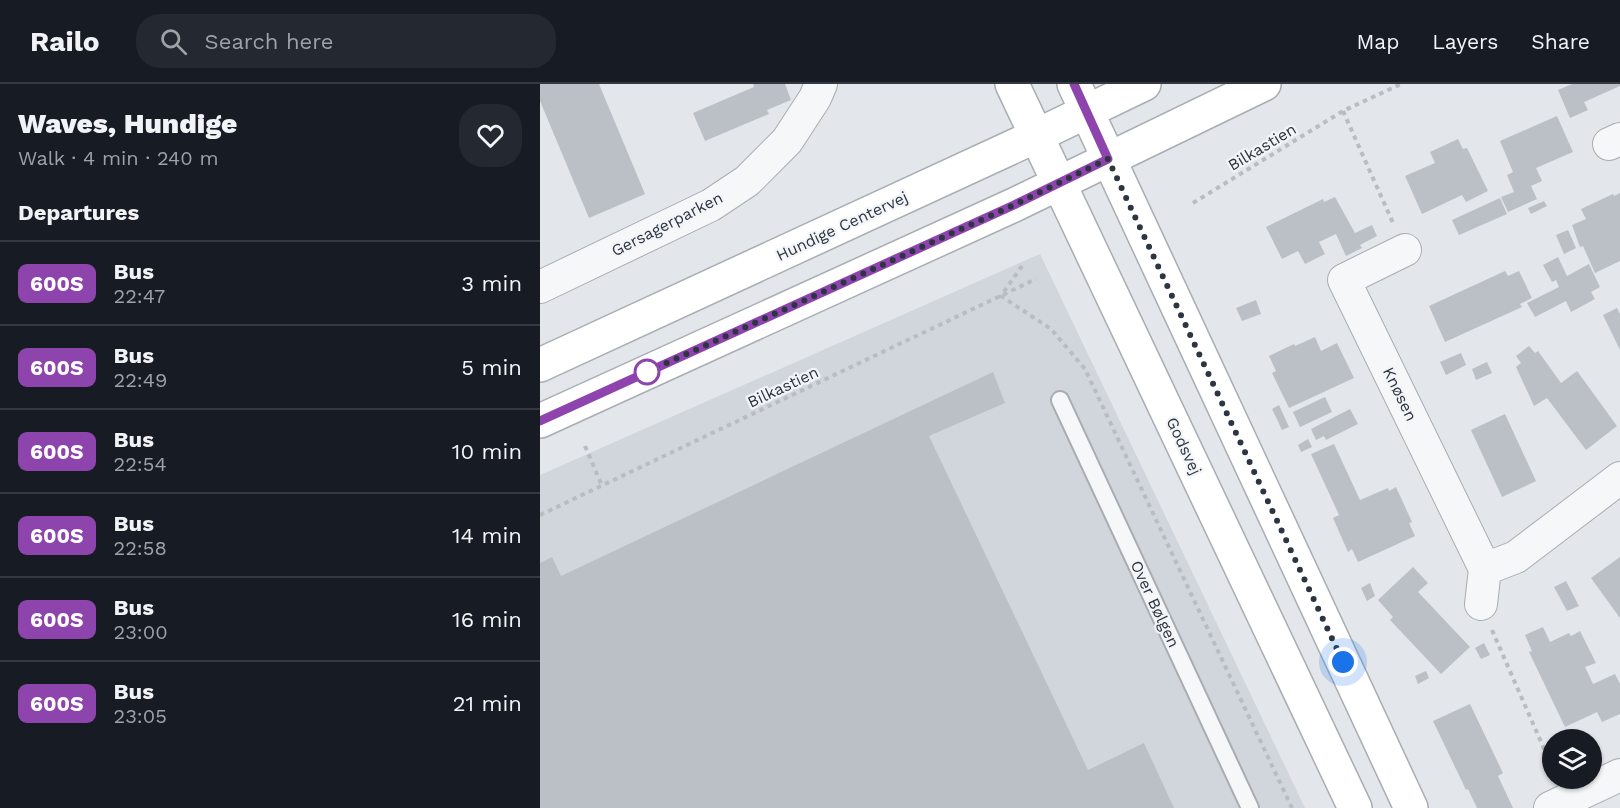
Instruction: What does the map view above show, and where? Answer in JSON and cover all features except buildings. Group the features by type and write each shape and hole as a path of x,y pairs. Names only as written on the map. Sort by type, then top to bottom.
{"street":[{"name":"Gersagerparken","path":"540,287 711,205 747,180 786,141 815,98 821,84"},
{"name":"Godsvej","path":"1012,84 1354,808"},
{"name":"Hundige Centervej","path":"540,365 1036,136 1080,98 1144,84"},
{"path":"540,421 1014,205 1264,84"},
{"path":"1080,98 1411,808"},
{"name":"Knøsen","path":"1405,250 1344,280 1485,569"},
{"path":"1481,604 1485,569 1516,557 1620,478"},
{"path":"1550,808 1620,775"}],"lane":[{"name":"Over Bølgen","path":"1060,400 1250,808"}],"path":[{"name":"Bilkastien","path":"1193,202 1343,111 1401,84"},
{"path":"1343,111 1405,250"},
{"path":"1022,266 1001,296 1051,329 1085,369 1292,808"},
{"name":"Bilkastien","path":"540,515 1036,279"},
{"path":"585,446 602,486"},
{"path":"1481,604 1542,744"}],"shaded area":[{"path":"1040,254 1305,808 540,808 540,475"}],"bus line":[{"name":"600S","path":"540,421 1014,205 1108,159 1074,84"}],"route":[{"path":"647,372 1014,205 1108,159 1343,662"}]}
